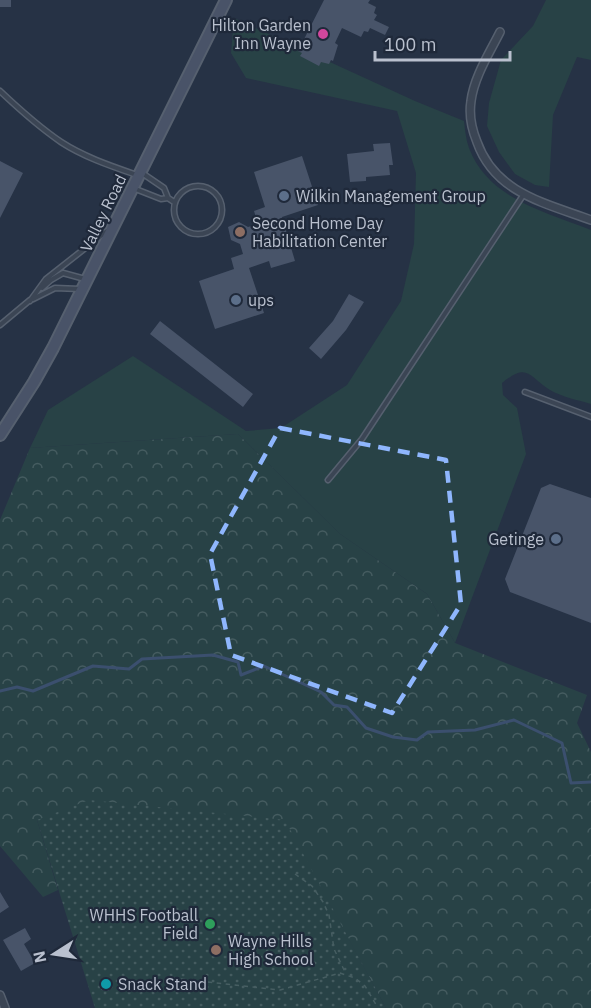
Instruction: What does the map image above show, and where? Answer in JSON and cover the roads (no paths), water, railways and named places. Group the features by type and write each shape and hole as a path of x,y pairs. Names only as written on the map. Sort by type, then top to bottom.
{"main road":[{"name":"Valley Road","path":"0,435 34,382 226,0"}],"street":[{"path":"500,32 477,78 471,101 474,135 481,153 491,169 505,183 524,194 591,219"},
{"path":"0,995 4,1008"}],"lane":[{"path":"0,91 24,114 62,143 99,162 139,174 165,188 168,198 174,202"},
{"path":"196,186 206,188 220,199 221,216 218,224 211,230 200,233 188,232 176,220 173,212 174,202 186,188 196,186"},
{"path":"132,188 160,199 168,198"},
{"path":"328,480 362,439 524,194"},
{"path":"30,300 46,279 113,228"},
{"path":"0,325 57,275 69,274 83,284"},
{"path":"30,300 55,288 83,284"},
{"path":"525,392 591,417"}],"waterway":[{"path":"0,691 17,687 33,691 93,666 129,669 142,659 213,655 238,662 241,675 264,666 321,692 334,705 347,707 366,728 393,737 417,740 428,732 475,730 514,720 562,743 571,783 591,782"}],"place":[{"name":"Hilton Garden Inn Wayne","path":"323,34"},
{"name":"Wilkin Management Group","path":"284,196"},
{"name":"Second Home Day Habilitation Center","path":"240,232"},
{"name":"ups","path":"236,300"},
{"name":"Getinge","path":"556,539"},
{"name":"WHHS Football Field","path":"210,924"},
{"name":"Wayne Hills High School","path":"216,950"},
{"name":"Snack Stand","path":"106,984"}]}
